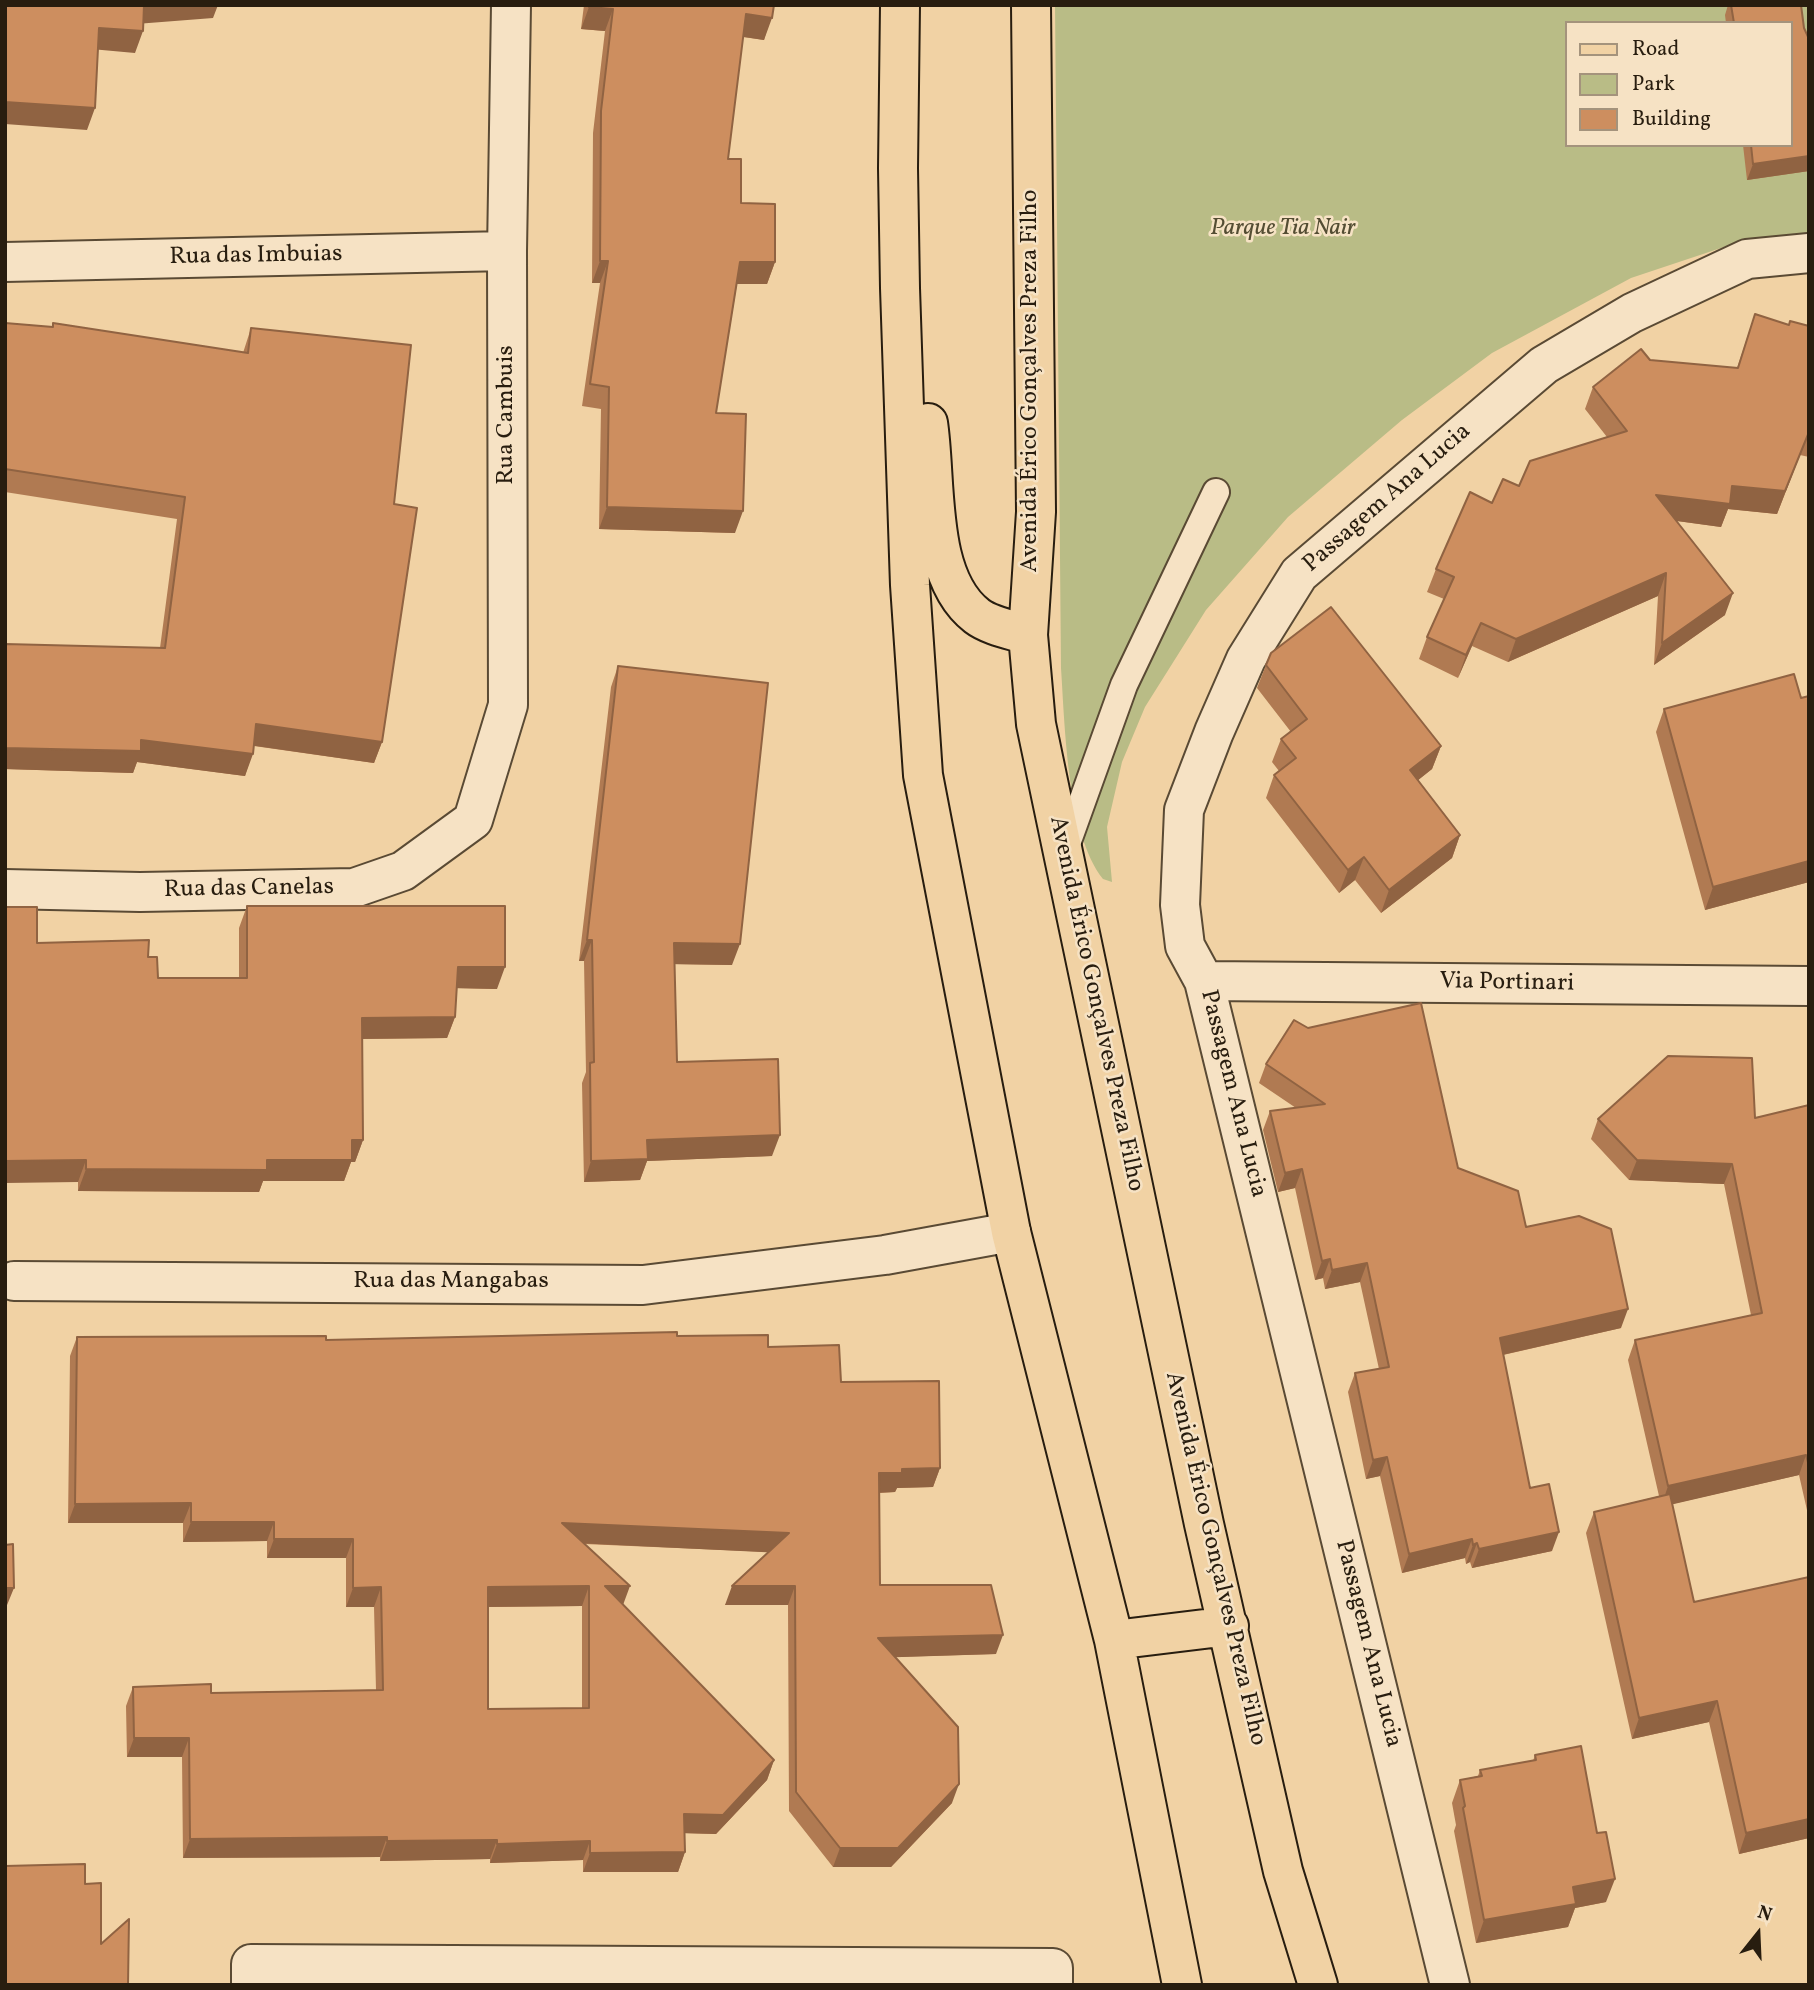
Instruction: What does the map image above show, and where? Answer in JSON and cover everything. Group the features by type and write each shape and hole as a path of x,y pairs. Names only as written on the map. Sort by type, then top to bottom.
{"main road":[{"path":"900,5 900,288 910,585 923,775 1011,1232 1114,1640 1182,1985"},
{"name":"Avenida Érico Gonçalves Preza Filho","path":"1031,5 1037,512 1028,635 1036,724 1204,1524 1283,1871 1318,1985"},
{"path":"900,288 929,426 941,553 951,583 955,593 979,617 1028,635"},
{"path":"1114,1640 1229,1626"}],"street":[{"name":"Rua Cambuis","path":"473,820 508,705 507,251 511,5"},
{"name":"Rua das Imbuias","path":"5,262 507,251"},
{"name":"Passagem Ana Lucia","path":"1450,1985 1204,981 1185,946 1180,905 1184,810 1246,659 1298,574 1544,365 1632,313 1747,259 1809,253"},
{"name":"Rua das Canelas","path":"5,889 140,892 354,888 403,871 473,820"},
{"name":"Via Portinari","path":"1204,981 1809,986"},
{"name":"Rua das Mangabas","path":"14,1281 643,1284 885,1255 1011,1232"},
{"path":"251,1974 1053,1968 1054,1985"}],"lane":[{"path":"1064,854 1124,685 1216,492"}],"green space":[{"name":"Parque Tia Nair","path":"1055,5 1809,5 1809,235 1727,246 1631,278 1492,353 1402,420 1288,517 1206,610 1145,707 1122,762 1107,827 1112,882 1103,879 1091,859 1082,835 1075,808 1061,668"}],"building":[{"path":"5,5 144,5 143,31 99,28 95,108 5,102"},
{"path":"774,5 772,18 746,14 728,159 741,159 741,203 775,204 775,262 740,262 716,413 746,414 743,511 607,507 609,387 590,384 608,261 600,261 601,111 613,9 589,7"},
{"path":"1731,5 1801,5 1804,28 1809,39 1809,156 1753,164 1751,147 1793,147 1793,21 1734,21"},
{"path":"1755,314 1789,325 1790,321 1809,326 1809,432 1785,491 1732,486 1730,504 1656,495 1733,593 1662,643 1666,573 1516,639 1481,623 1466,655 1427,637 1454,577 1436,569 1470,492 1492,503 1503,479 1519,486 1530,461 1627,431 1593,387 1641,349 1650,360 1738,368"},
{"path":"5,323 53,327 53,323 248,353 251,328 411,345 394,504 417,508 382,742 256,724 253,754 141,740 141,751 5,748 5,644 165,648 185,497 5,469"},
{"path":"1331,607 1441,746 1410,770 1460,835 1389,890 1364,857 1348,870 1274,775 1296,758 1281,739 1307,719 1266,665 1271,653"},
{"path":"618,666 768,683 740,944 674,943 677,1062 778,1059 780,1135 647,1140 648,1159 591,1161 590,1063 594,1062 592,940 587,940"},
{"path":"1794,674 1801,698 1809,696 1809,861 1713,887 1664,709"},
{"path":"247,906 505,906 505,967 458,967 455,1017 362,1018 363,1140 352,1140 352,1160 267,1160 267,1170 86,1169 86,1160 5,1161 5,907 37,907 37,943 149,940 148,957 157,957 158,978 247,978"},
{"path":"1421,1003 1458,1168 1518,1191 1526,1227 1579,1216 1611,1229 1628,1309 1500,1338 1530,1488 1549,1484 1559,1532 1479,1549 1477,1543 1473,1545 1472,1539 1409,1554 1387,1457 1373,1460 1355,1373 1389,1367 1367,1263 1332,1270 1330,1259 1322,1261 1302,1169 1285,1173 1270,1111 1325,1104 1266,1064 1294,1020 1308,1028"},
{"path":"1668,1056 1752,1058 1755,1118 1809,1105 1809,1466 1806,1455 1668,1486 1635,1340 1762,1313 1732,1164 1637,1160 1598,1119"},
{"path":"677,1332 677,1336 768,1335 768,1347 839,1345 841,1382 939,1381 940,1468 902,1469 902,1473 879,1473 880,1585 991,1585 1003,1635 878,1638 958,1727 959,1784 898,1848 840,1848 796,1792 795,1586 732,1586 789,1533 562,1523 630,1586 605,1586 774,1760 723,1815 684,1814 685,1852 590,1853 590,1841 497,1844 497,1840 387,1841 387,1837 190,1839 189,1738 134,1738 133,1687 211,1684 211,1693 383,1690 381,1587 353,1588 353,1539 274,1539 274,1522 191,1522 191,1503 75,1504 77,1337 326,1336 326,1340","holes":["589,1586 589,1708 488,1709 488,1587"]},
{"path":"1670,1494 1694,1602 1809,1577 1809,1819 1746,1833 1717,1701 1639,1718 1594,1512"},
{"path":"13,1544 14,1588 5,1588 5,1545"},
{"path":"1581,1746 1597,1833 1606,1832 1615,1879 1573,1887 1576,1904 1484,1920 1460,1780 1482,1776 1480,1770 1536,1760 1535,1755"},
{"path":"85,1864 85,1884 101,1883 101,1944 129,1919 128,1985 5,1985 5,1866"}]}
